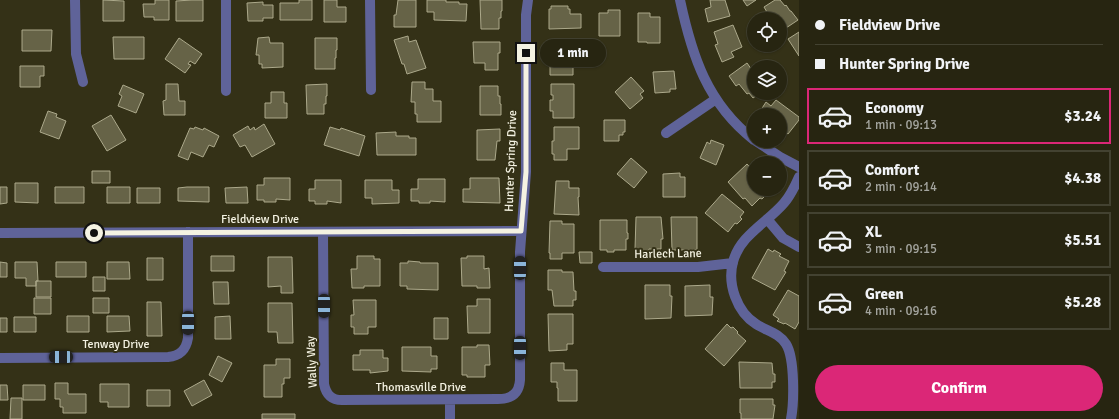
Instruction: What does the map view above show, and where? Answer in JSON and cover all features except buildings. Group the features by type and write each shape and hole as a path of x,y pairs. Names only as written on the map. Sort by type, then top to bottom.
{"street":[{"path":"76,0 76,54 83,82"},
{"path":"226,0 226,91"},
{"path":"370,0 370,90"},
{"name":"Hunter Spring Drive","path":"516,394 519,388 520,380 520,252 526,172 526,15 528,0"},
{"path":"680,0 694,55 700,70 716,99 735,123 747,133"},
{"path":"666,134 716,99"},
{"path":"767,148 799,167"},
{"path":"794,413 792,361 789,348 778,335 754,322 740,308 736,300 733,284 733,263 743,243 751,233 784,203 793,190 799,177"},
{"path":"766,219 783,238 799,247"},
{"name":"Fieldview Drive","path":"0,233 521,231"},
{"name":"Tenway Drive","path":"0,358 168,357 178,355 186,348 188,338 188,232"},
{"name":"Wally Way","path":"323,232 324,380 328,394"},
{"name":"Harlech Lane","path":"602,267 698,267 733,263"},
{"name":"Thomasville Drive","path":"328,394 334,399 342,400 450,400 502,399 512,397 516,394"},
{"path":"450,400 450,419"}],"route":[{"path":"94,233 521,231 526,172 526,53"}]}
